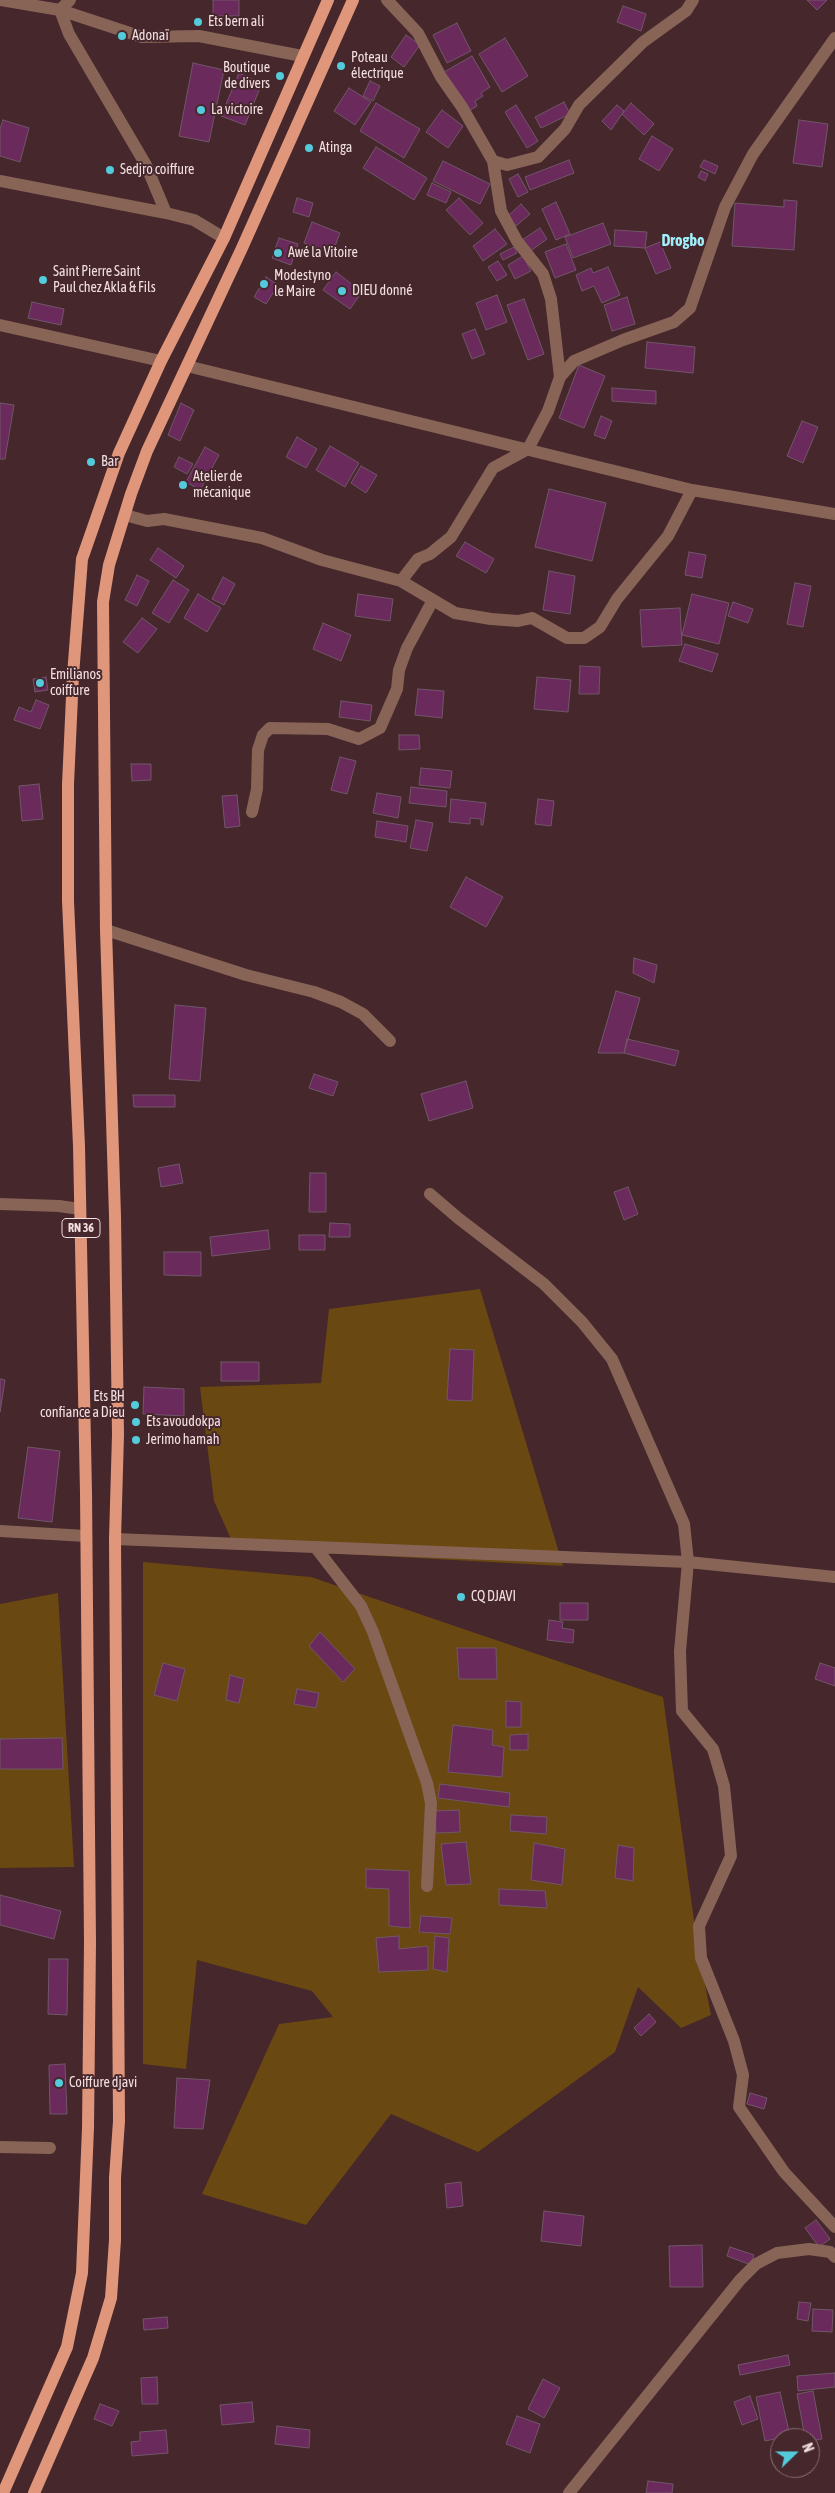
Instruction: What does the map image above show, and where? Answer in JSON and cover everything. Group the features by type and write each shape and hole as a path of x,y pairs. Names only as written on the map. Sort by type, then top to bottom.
{"main road":[{"name":"RN 36","path":"3,2493 67,2347 82,2273 88,2128 90,1942 86,1536 80,1209 68,901 68,784 73,675 82,559 119,453 161,361 224,238 328,0"},
{"name":"RN 36","path":"34,2493 93,2358 111,2298 119,2121 115,1539 118,1435 115,1216 106,930 103,602 109,565 147,451 188,366 353,0"}],"street":[{"path":"1,0 60,10 142,37 199,36 302,56"},
{"path":"60,10 70,0"},
{"path":"387,0 418,33 441,77 462,107 493,161 501,211 517,241 543,274 551,299 560,377"},
{"path":"493,161 507,165 538,157 565,129 579,105 643,42 686,11 692,0"},
{"path":"60,10 69,34 146,165 166,212"},
{"path":"401,581 418,559 430,554 451,537 493,468 528,449 548,411 560,377 574,361 623,340 674,322 690,308 725,207 753,154 835,38"},
{"path":"0,181 166,212 194,220 224,238"},
{"path":"0,324 93,347 161,361"},
{"path":"188,366 692,490 835,514"},
{"path":"125,515 147,521 164,519 262,538 322,560 401,581 455,613 491,619 518,620 532,618 567,638 584,638 600,627 617,599 668,536 692,490"},
{"path":"252,812 257,789 258,750 263,735 270,728 328,729 359,739 380,728 397,688 399,670 407,648 433,600"},
{"path":"106,930 246,975 314,992 341,1002 363,1014 390,1041"},
{"path":"430,1194 544,1284 582,1322 612,1359 684,1524 688,1562 680,1651 682,1711 713,1750 724,1786 730,1856 699,1926 701,1958 734,2041 743,2075 739,2107 784,2172 835,2227"},
{"path":"0,1204 59,1206 80,1209"},
{"path":"0,1531 86,1536"},
{"path":"115,1539 688,1562 835,1577"},
{"path":"316,1548 361,1606 373,1632 427,1783 430,1803 428,1886"},
{"path":"0,2147 50,2148"},
{"path":"569,2493 740,2280 756,2264 776,2253 809,2249 830,2252 835,2257"}],"shaded area":[{"path":"480,1289 563,1566 235,1548 214,1501 200,1387 321,1383 329,1309"},
{"path":"143,1562 311,1577 663,1697 698,1949 711,2015 681,2028 638,1987 615,2052 478,2152 391,2114 306,2225 202,2194 279,2024 333,2017 312,1991 197,1960 186,2069 143,2064"},
{"path":"58,1593 74,1867 0,1868 0,1604"}],"building":[{"path":"213,0 239,0 239,16 213,16"},
{"path":"807,0 827,0 817,10"},
{"path":"623,6 646,14 641,31 617,22"},
{"path":"457,23 471,51 447,63 433,35"},
{"path":"406,35 420,45 404,67 391,57"},
{"path":"505,38 528,76 502,92 479,54"},
{"path":"472,56 490,87 481,93 483,96 475,101 477,106 467,112 444,72"},
{"path":"193,63 224,70 209,142 179,136"},
{"path":"239,73 262,83 245,125 221,116"},
{"path":"370,81 380,86 373,101 363,96"},
{"path":"349,88 371,102 355,125 334,111"},
{"path":"564,102 570,114 541,128 535,117"},
{"path":"376,103 420,129 404,158 360,131"},
{"path":"631,103 654,124 644,135 622,114"},
{"path":"516,105 538,141 527,148 505,112"},
{"path":"617,105 624,111 611,130 602,121"},
{"path":"442,110 463,126 448,148 426,132"},
{"path":"3,120 29,128 20,162 0,156 0,129"},
{"path":"799,120 828,124 822,167 793,163"},
{"path":"652,136 673,149 659,171 639,159"},
{"path":"376,147 427,178 414,200 363,168"},
{"path":"569,160 574,173 530,190 525,177"},
{"path":"704,160 718,166 715,174 700,167"},
{"path":"443,161 490,184 480,204 433,181"},
{"path":"701,171 708,174 705,181 698,177"},
{"path":"518,174 528,192 518,197 509,179"},
{"path":"432,183 451,192 446,203 427,195"},
{"path":"297,198 313,203 309,217 293,212"},
{"path":"459,198 483,223 470,235 446,210"},
{"path":"784,200 797,201 794,250 732,246 735,203 784,207"},
{"path":"556,202 570,234 556,240 542,209"},
{"path":"521,204 530,214 516,226 508,216"},
{"path":"312,222 340,233 332,254 304,243"},
{"path":"603,223 611,244 573,258 565,237"},
{"path":"540,228 547,239 529,252 522,240"},
{"path":"495,229 507,244 483,261 473,246"},
{"path":"615,230 647,232 645,248 614,246"},
{"path":"279,238 298,244 291,265 272,258"},
{"path":"660,242 671,268 656,274 645,248"},
{"path":"566,244 576,270 555,278 545,252"},
{"path":"514,247 517,253 503,260 500,254"},
{"path":"523,256 531,271 515,279 508,265"},
{"path":"498,261 507,275 497,281 488,267"},
{"path":"608,267 620,295 602,303 594,286 582,291 576,275 591,268 593,273"},
{"path":"336,272 362,292 350,309 323,290"},
{"path":"266,277 278,285 266,304 254,297"},
{"path":"497,295 507,322 486,330 476,303"},
{"path":"627,297 635,324 612,331 604,305"},
{"path":"524,299 544,354 528,360 507,305"},
{"path":"32,302 64,309 61,325 28,318"},
{"path":"475,329 485,354 472,359 462,334"},
{"path":"647,342 695,347 693,373 645,368"},
{"path":"579,365 605,376 584,428 559,418"},
{"path":"612,388 656,391 656,404 612,401"},
{"path":"0,403 14,405 5,459 0,459"},
{"path":"181,403 194,410 180,441 168,435"},
{"path":"601,416 612,421 605,439 594,435"},
{"path":"802,421 818,427 803,463 787,456"},
{"path":"297,437 317,449 306,468 286,457"},
{"path":"330,446 359,463 345,487 316,470"},
{"path":"205,447 219,455 200,490 186,482"},
{"path":"179,457 193,464 187,474 174,467"},
{"path":"361,466 377,475 366,493 351,483"},
{"path":"549,489 606,503 592,561 535,547"},
{"path":"465,542 494,559 486,573 456,556"},
{"path":"158,548 184,566 176,578 150,560"},
{"path":"689,552 706,555 702,578 685,575"},
{"path":"549,571 575,576 570,614 543,610"},
{"path":"137,575 149,581 137,606 125,600"},
{"path":"223,577 235,584 224,605 212,599"},
{"path":"173,580 189,590 169,623 152,613"},
{"path":"795,583 811,586 803,627 787,624"},
{"path":"198,594 221,608 207,632 184,618"},
{"path":"358,594 393,599 390,621 355,616"},
{"path":"692,594 729,603 719,644 682,635"},
{"path":"733,602 753,609 748,623 728,616"},
{"path":"680,608 682,645 642,647 640,610"},
{"path":"142,618 157,629 138,653 123,642"},
{"path":"323,623 351,635 341,661 313,649"},
{"path":"685,644 718,654 712,672 679,661"},
{"path":"580,666 600,667 599,694 579,694"},
{"path":"46,677 48,690 35,692 33,679"},
{"path":"537,677 571,680 568,712 534,709"},
{"path":"418,689 444,691 442,718 415,715"},
{"path":"36,700 49,705 40,729 14,720 19,707 31,712"},
{"path":"341,701 372,705 370,721 339,717"},
{"path":"399,735 419,735 420,749 399,750"},
{"path":"340,757 356,761 347,794 331,790"},
{"path":"131,764 151,764 151,780 132,781"},
{"path":"421,768 452,771 450,788 419,785"},
{"path":"39,784 43,819 22,821 19,786"},
{"path":"411,787 447,791 446,807 409,803"},
{"path":"377,793 401,797 398,818 373,813"},
{"path":"237,795 240,826 225,828 222,796"},
{"path":"451,799 486,803 483,825 481,825 481,819 470,818 470,824 449,822"},
{"path":"538,799 554,801 551,826 535,824"},
{"path":"416,820 433,823 427,851 410,848"},
{"path":"377,821 408,826 406,842 375,837"},
{"path":"466,877 503,897 486,927 450,907"},
{"path":"634,958 657,965 654,983 633,973"},
{"path":"616,991 640,998 624,1053 598,1053"},
{"path":"175,1005 206,1008 200,1081 169,1079"},
{"path":"627,1039 679,1051 675,1066 624,1053"},
{"path":"314,1074 338,1082 333,1096 309,1088"},
{"path":"466,1081 473,1108 429,1121 421,1094"},
{"path":"133,1095 175,1095 175,1107 134,1107"},
{"path":"179,1164 183,1183 161,1187 158,1168"},
{"path":"310,1173 326,1173 326,1212 309,1212"},
{"path":"628,1187 638,1214 624,1220 614,1192"},
{"path":"330,1223 350,1224 350,1237 329,1237"},
{"path":"268,1230 270,1249 212,1256 210,1237"},
{"path":"299,1235 325,1235 325,1250 299,1250"},
{"path":"164,1252 201,1252 201,1276 164,1275"},
{"path":"450,1349 474,1350 472,1401 447,1400"},
{"path":"221,1362 259,1362 259,1381 221,1381"},
{"path":"0,1379 5,1380 0,1412"},
{"path":"144,1387 184,1389 184,1416 143,1414"},
{"path":"28,1447 60,1451 52,1522 18,1518"},
{"path":"560,1603 588,1603 588,1620 560,1620"},
{"path":"549,1620 563,1622 562,1628 574,1630 573,1643 547,1640"},
{"path":"320,1632 355,1669 343,1682 309,1646"},
{"path":"457,1648 496,1648 497,1679 459,1679"},
{"path":"163,1663 185,1669 177,1701 154,1695"},
{"path":"820,1663 835,1668 835,1686 815,1679"},
{"path":"230,1675 244,1679 239,1703 226,1700"},
{"path":"297,1689 319,1693 316,1708 294,1704"},
{"path":"506,1701 521,1702 521,1727 506,1727"},
{"path":"453,1725 493,1730 492,1745 504,1747 502,1777 448,1772"},
{"path":"528,1734 528,1750 510,1750 510,1735"},
{"path":"62,1738 63,1769 0,1769 0,1739"},
{"path":"440,1784 510,1793 509,1807 438,1798"},
{"path":"459,1810 460,1832 436,1833 435,1811"},
{"path":"511,1815 547,1817 546,1834 510,1831"},
{"path":"466,1842 471,1884 446,1885 441,1844"},
{"path":"534,1843 565,1849 562,1885 531,1880"},
{"path":"618,1845 634,1848 633,1881 615,1878"},
{"path":"366,1869 409,1871 410,1928 389,1926 389,1889 366,1888"},
{"path":"499,1889 545,1891 547,1908 499,1905"},
{"path":"0,1895 61,1911 54,1939 0,1925"},
{"path":"421,1916 452,1918 450,1934 419,1932"},
{"path":"399,1936 399,1949 428,1946 428,1970 379,1972 376,1938"},
{"path":"435,1936 449,1938 447,1972 433,1969"},
{"path":"49,1959 68,1959 67,2015 48,2014"},
{"path":"649,2014 656,2022 641,2036 634,2028"},
{"path":"65,2064 67,2114 50,2114 49,2065"},
{"path":"177,2078 210,2080 203,2129 174,2128"},
{"path":"750,2093 767,2098 764,2109 747,2104"},
{"path":"461,2182 463,2206 447,2208 445,2184"},
{"path":"544,2211 584,2216 581,2246 541,2241"},
{"path":"816,2220 830,2239 819,2247 805,2228"},
{"path":"702,2245 703,2287 670,2287 669,2246"},
{"path":"730,2247 754,2255 751,2265 727,2256"},
{"path":"799,2302 811,2303 808,2321 797,2319"},
{"path":"813,2309 833,2310 832,2332 812,2331"},
{"path":"167,2317 168,2328 144,2330 143,2319"},
{"path":"788,2355 790,2365 740,2375 738,2365"},
{"path":"835,2373 835,2387 798,2391 797,2376"},
{"path":"157,2377 158,2404 142,2404 141,2378"},
{"path":"543,2379 560,2388 544,2418 528,2409"},
{"path":"813,2391 820,2428 803,2428 797,2394"},
{"path":"780,2392 788,2428 770,2428 770,2440 765,2441 756,2397"},
{"path":"750,2396 758,2419 742,2425 734,2402"},
{"path":"252,2402 254,2422 222,2425 220,2405"},
{"path":"100,2404 119,2411 112,2426 94,2419"},
{"path":"517,2416 540,2424 530,2453 506,2444"},
{"path":"277,2426 310,2430 309,2448 275,2444"},
{"path":"166,2430 168,2453 132,2456 131,2442 140,2441 140,2432"},
{"path":"648,2481 673,2484 672,2493 646,2493"}],"place":[{"name":"Ets bern ali","path":"198,22"},
{"name":"Adonaï","path":"122,36"},
{"name":"Poteau électrique","path":"341,66"},
{"name":"Boutique de divers","path":"280,76"},
{"name":"La victoire","path":"201,110"},
{"name":"Atinga","path":"309,148"},
{"name":"Sedjro coiffure","path":"110,170"},
{"name":"Awé la Vitoire","path":"278,253"},
{"name":"Saint Pierre Saint Paul chez Akla & Fils","path":"43,280"},
{"name":"Modestyno le Maire","path":"264,284"},
{"name":"DIEU donné","path":"342,291"},
{"name":"Bar","path":"91,462"},
{"name":"Atelier de mécanique","path":"183,485"},
{"name":"Emilianos coiffure","path":"40,683"},
{"name":"Ets BH confiance a Dieu","path":"135,1405"},
{"name":"Ets avoudokpa","path":"136,1422"},
{"name":"Jerimo hamah","path":"136,1440"},
{"name":"CQ DJAVI","path":"461,1597"},
{"name":"Coiffure djavi","path":"59,2083"}],"district":[{"name":"Drogbo","path":"683,241"}]}
